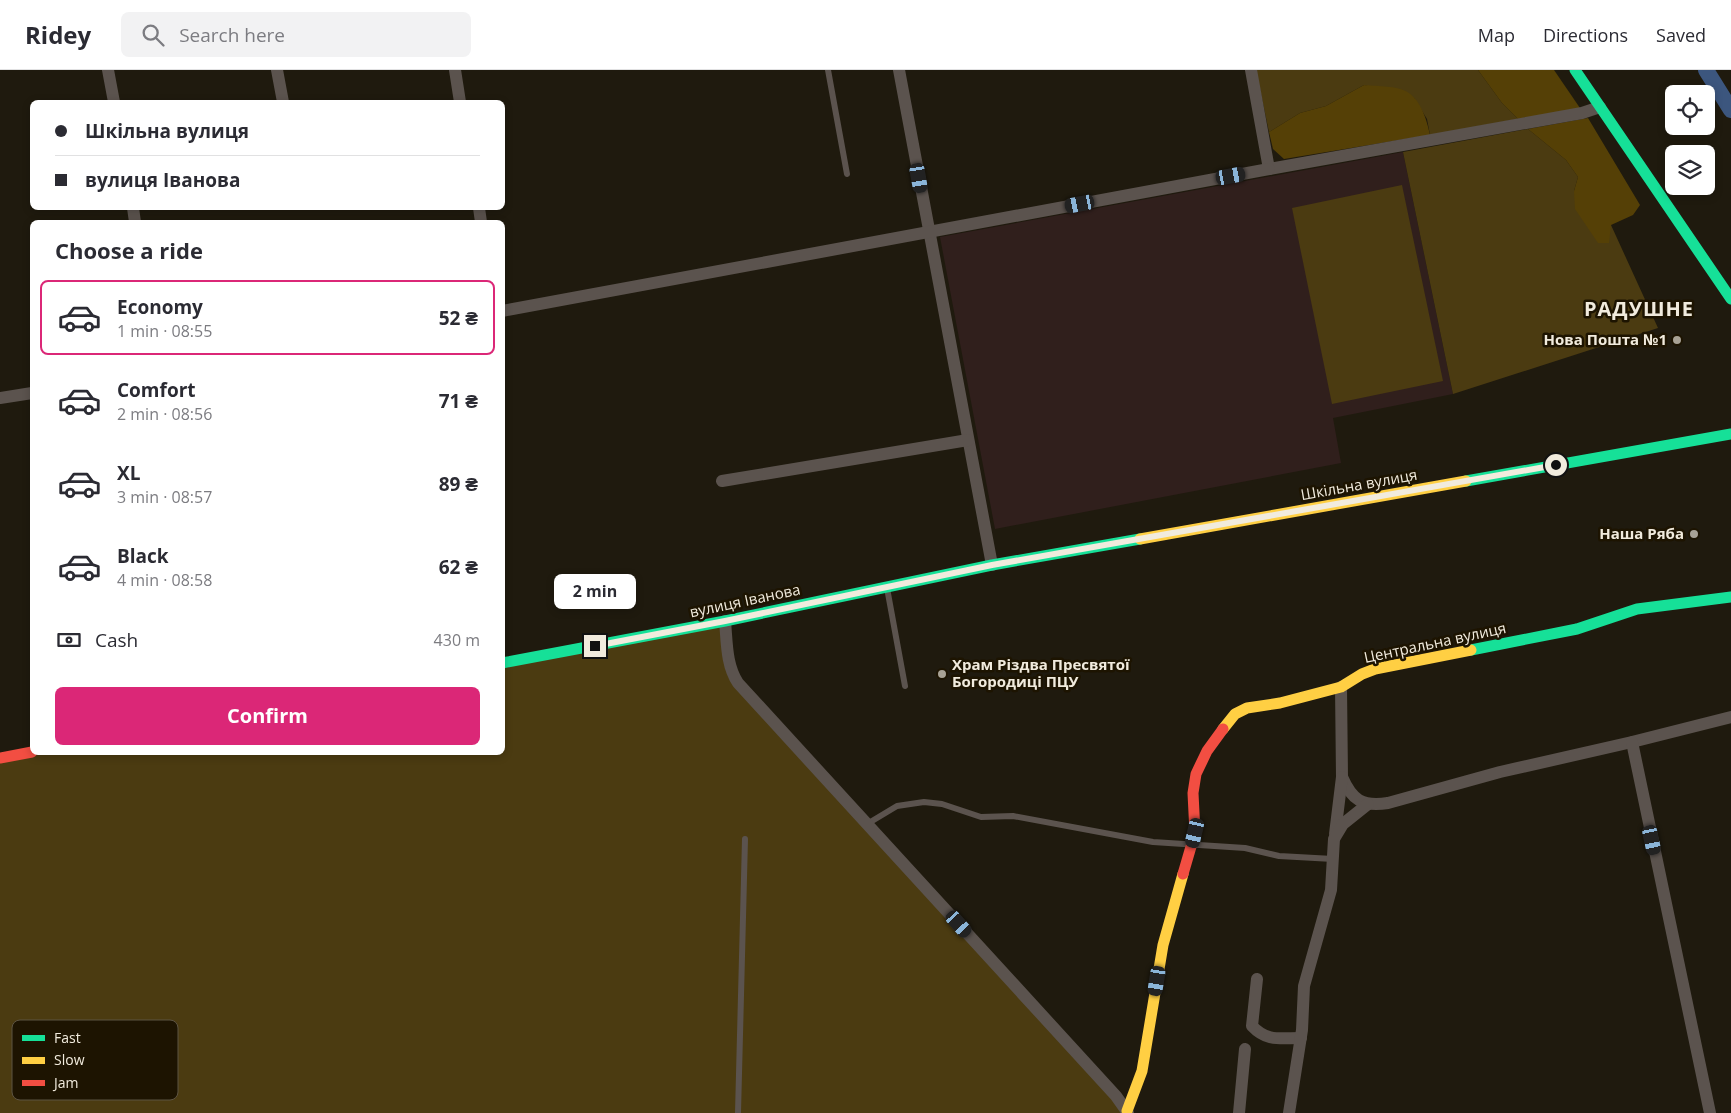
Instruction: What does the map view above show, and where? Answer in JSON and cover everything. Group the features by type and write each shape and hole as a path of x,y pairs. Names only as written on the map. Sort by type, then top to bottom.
{"street":[{"path":"108,70 114,100"},
{"path":"277,70 283,100"},
{"path":"454,70 460,100"},
{"path":"899,70 992,565"},
{"path":"1251,70 1269,169"},
{"path":"1575,70 1731,299"},
{"path":"505,310 1582,113 1600,107"},
{"path":"0,398 30,393"},
{"name":"Шкільна вулиця","path":"992,565 1731,434"},
{"path":"722,481 968,440"},
{"name":"вулиця Іванова","path":"505,662 725,621 992,565"},
{"name":"Центральна вулиця","path":"1128,1112 1142,1070 1163,945 1195,833 1193,793 1196,774 1207,751 1235,714 1247,708 1299,699 1341,687 1362,674 1375,669 1577,629 1637,609 1731,596"},
{"path":"725,621 731,670 738,683 1116,1096 1128,1112"},
{"path":"1289,1113 1301,1038 1304,986 1331,890 1334,839 1342,777 1341,687"},
{"path":"1342,777 1354,797 1374,806 1388,804 1500,772 1731,717"},
{"path":"1632,742 1710,1113"},
{"path":"0,758 30,752"},
{"path":"1334,839 1343,824 1368,804"},
{"path":"1257,979 1252,1026 1259,1034 1268,1038 1301,1038"},
{"path":"1239,1113 1245,1049"}],"lane":[{"path":"828,70 847,174"},
{"path":"887,587 905,686"},
{"path":"867,824 897,806 924,802 942,804 981,817 1012,816 1154,842 1245,848 1279,856 1333,860"},
{"path":"738,1113 745,839"}],"shaded area":[{"path":"1256,70 1478,70 1502,103 1518,119 1430,135 1427,119 1414,98 1364,85 1326,106 1300,113 1269,132"},
{"path":"1478,70 1554,70 1580,108 1518,119 1502,103"},
{"path":"1364,85 1395,88 1409,93 1422,109 1430,135 1284,159 1273,149 1269,132 1300,113 1326,106"},
{"path":"1588,118 1640,205 1633,215 1611,225 1609,243 1598,243 1575,209 1574,191 1578,177 1566,160 1528,129"},
{"path":"1528,129 1566,160 1578,177 1574,191 1611,225 1658,328 1453,394 1403,152"},
{"path":"1403,152 1453,394 1333,418 1341,463 995,529 940,237"},
{"path":"1402,185 1443,381 1332,404 1292,208"},
{"path":"725,621 731,670 1128,1113 0,1113 0,757 30,752 30,755 505,755 505,663"}],"waterway":[{"path":"1706,70 1731,110"}],"traffic: fast":[{"path":"1575,70 1731,299"},
{"path":"1466,481 1731,434"},
{"path":"505,662 725,621 992,565 1140,539"},
{"path":"1471,650 1577,629 1637,609 1731,597"}],"traffic: slow":[{"path":"1140,539 1466,481"},
{"path":"1223,729 1235,714 1247,708 1280,703 1341,687 1362,674 1375,669 1471,650"},
{"path":"1127,1111 1142,1071 1163,945 1183,874"}],"traffic: jam":[{"path":"1183,874 1195,833 1193,793 1196,774 1207,751 1223,729"},
{"path":"0,758 30,752"}],"place":[{"name":"Нова Пошта №1","path":"1677,340"},
{"name":"Наша Ряба","path":"1694,534"},
{"name":"Храм Різдва Пресвятої Богородиці ПЦУ","path":"942,674"}],"district":[{"name":"РАДУШНЕ","path":"1639,309"}],"route":[{"path":"595,646 992,565 1556,465"}]}
